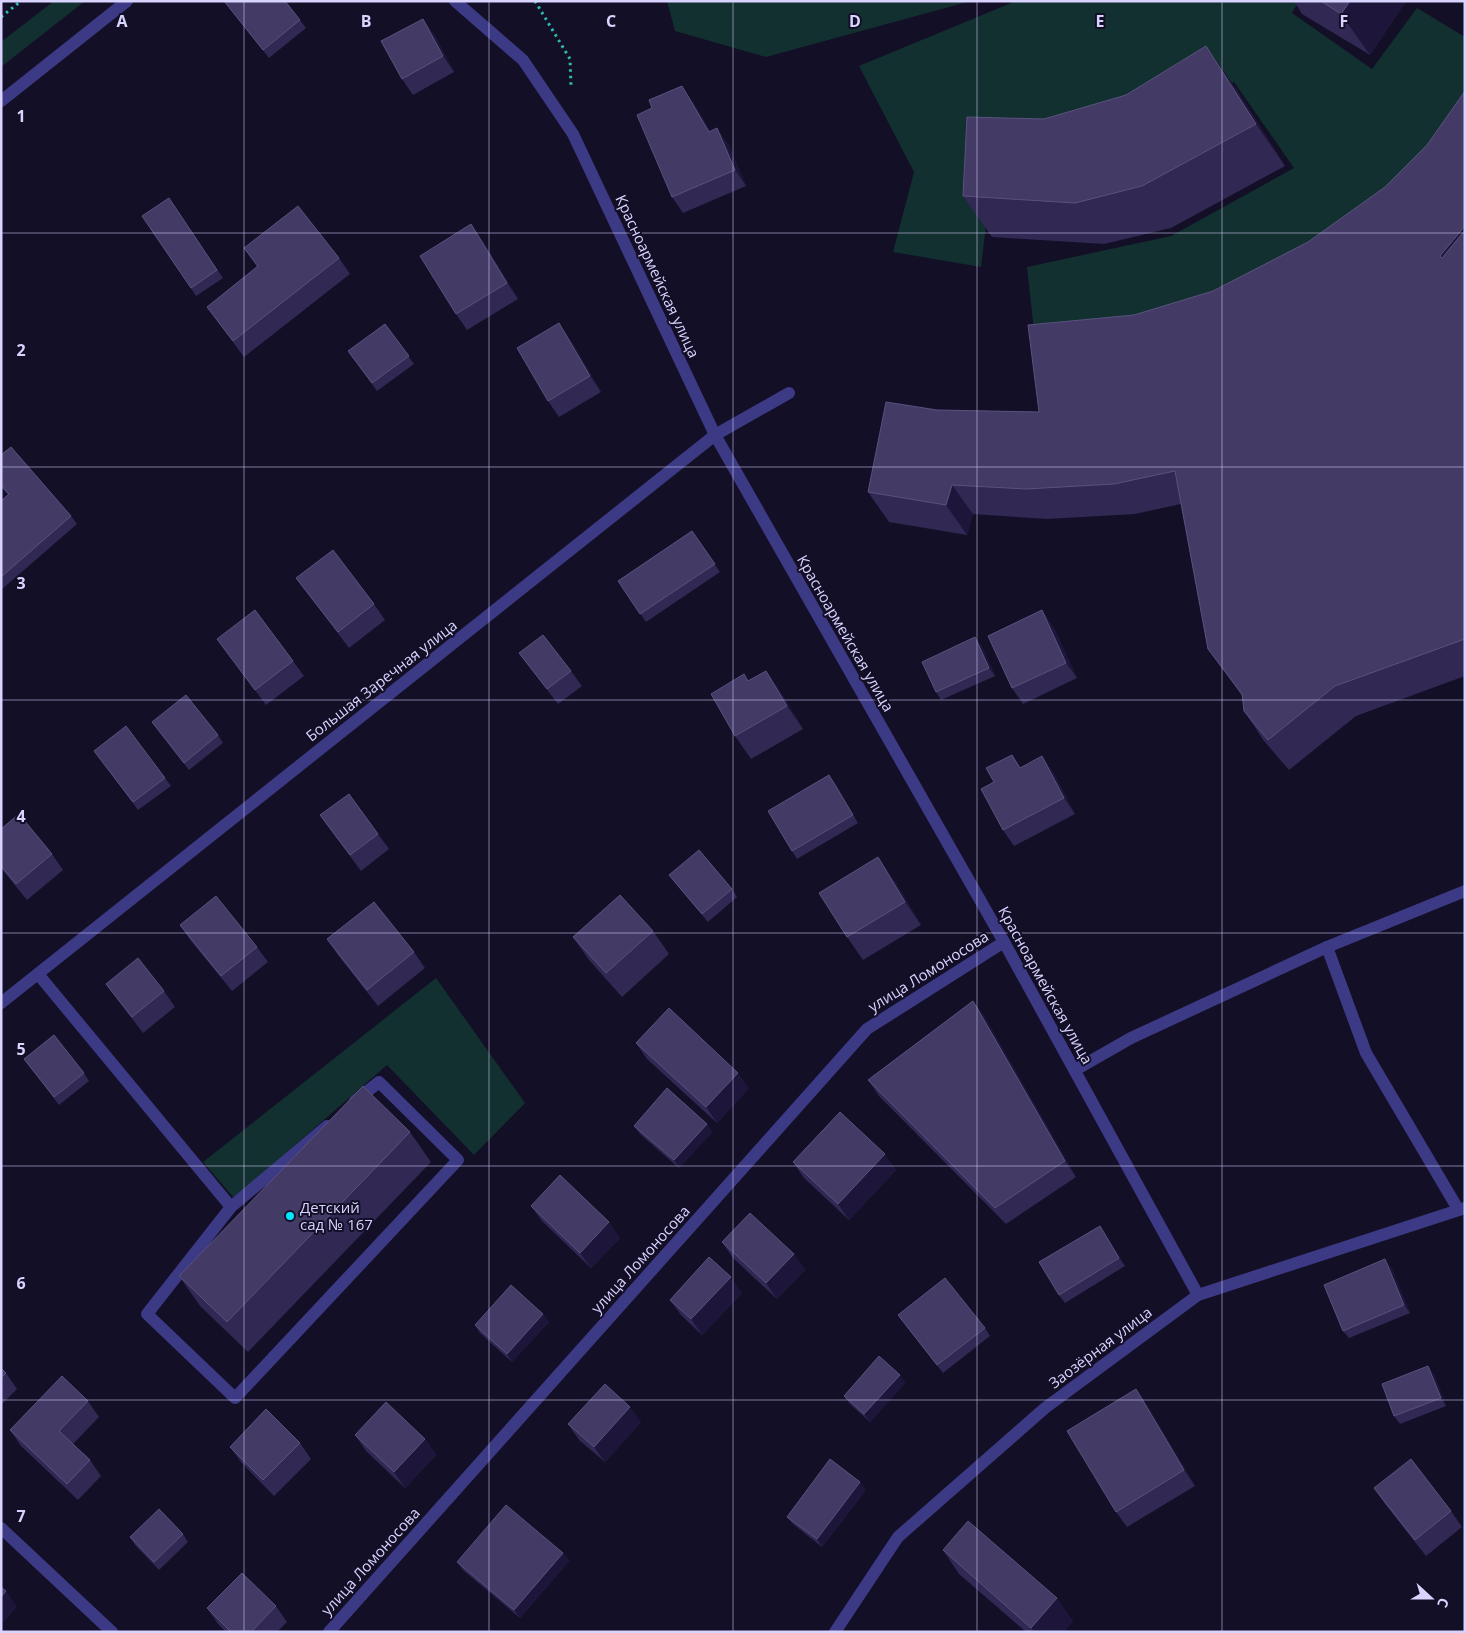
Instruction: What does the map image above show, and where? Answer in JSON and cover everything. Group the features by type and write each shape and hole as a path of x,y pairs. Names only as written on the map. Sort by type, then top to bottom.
{"street":[{"path":"1,101 128,1"},
{"name":"Красноармейская улица","path":"455,1 523,60 573,134 715,436 1004,942 1198,1295"},
{"name":"Большая Заречная улица","path":"1,1003 715,436 789,393"},
{"path":"1075,1070 1131,1038 1327,947 1465,891"},
{"name":"улица Ломоносова","path":"329,1632 867,1029 1004,942"},
{"path":"1327,947 1366,1053 1461,1209"},
{"path":"38,974 232,1207"},
{"path":"334,1119 232,1207 147,1314 235,1398 458,1160 379,1082 349,1107"},
{"name":"Заозёрная улица","path":"835,1632 898,1536 1045,1408 1198,1295 1461,1209"},
{"path":"1,1528 112,1632"}],"path":[{"path":"1,17 21,1"},
{"path":"535,1 570,58"}],"green space":[{"path":"54,1 85,1 1,67 1,42"},
{"path":"667,1 971,1 766,57 675,31"},
{"path":"1016,1 1299,1 1292,13 1372,69 1417,8 1465,37 1465,135 1419,195 1156,326 1035,340 1027,267 1171,236 1294,168 1234,82 1153,130 995,150 981,267 893,252 914,172 859,66"},
{"path":"436,978 525,1103 474,1155 387,1065 234,1198 203,1162"}],"building":[{"path":"224,1 285,1 300,20 263,50"},
{"path":"1321,1 1350,1 1341,14"},
{"path":"423,19 443,56 402,79 381,41"},
{"path":"1206,46 1256,124 1142,186 1075,203 963,196 967,117 1044,119 1126,95"},
{"path":"682,86 709,132 717,128 735,170 672,197 637,115 652,108 649,100"},
{"path":"1465,91 1465,226 1440,256 1442,258 1465,230 1465,639 1335,686 1268,740 1244,711 1242,694 1208,649 1175,471 1114,484 1026,489 952,485 946,505 868,492 886,402 937,410 1039,412 1028,325 1134,315 1213,291 1308,242 1385,187 1427,145"},
{"path":"169,198 217,270 191,288 142,216"},
{"path":"298,206 339,258 233,341 207,307 258,266 244,248"},
{"path":"471,224 507,283 456,314 420,256"},
{"path":"559,323 590,376 548,401 517,348"},
{"path":"385,324 409,356 372,383 348,351"},
{"path":"11,447 71,516 1,577 1,501 9,494 1,485 1,455"},
{"path":"692,531 715,564 640,614 618,581"},
{"path":"333,550 374,604 338,632 296,578"},
{"path":"255,610 293,661 255,690 217,639"},
{"path":"1042,610 1066,663 1012,688 988,636"},
{"path":"543,635 571,671 547,689 519,653"},
{"path":"975,637 989,668 936,692 922,662"},
{"path":"766,671 787,706 735,736 711,694 744,674 748,681"},
{"path":"186,695 218,735 184,763 152,722"},
{"path":"126,726 165,778 133,802 94,751"},
{"path":"1012,755 1020,768 1042,756 1064,798 1003,830 981,789 994,782 986,768"},
{"path":"829,775 853,815 792,851 768,811"},
{"path":"349,794 378,834 350,855 320,815"},
{"path":"19,814 52,854 16,884 1,866 1,829"},
{"path":"699,850 732,889 702,914 669,875"},
{"path":"878,857 905,902 847,937 819,893"},
{"path":"620,895 653,931 606,973 573,937"},
{"path":"216,896 257,947 221,976 180,925"},
{"path":"374,902 414,952 367,990 327,939"},
{"path":"138,958 164,991 132,1017 106,984"},
{"path":"973,1001 1065,1161 995,1208 868,1080"},
{"path":"669,1008 738,1073 706,1107 636,1043"},
{"path":"54,1035 84,1073 54,1097 24,1059"},
{"path":"363,1086 410,1132 227,1322 179,1276"},
{"path":"667,1088 707,1124 674,1160 634,1126"},
{"path":"840,1112 885,1154 838,1204 793,1162"},
{"path":"560,1175 609,1222 580,1253 531,1206"},
{"path":"750,1213 794,1254 766,1283 722,1242"},
{"path":"1100,1226 1119,1258 1059,1295 1039,1262"},
{"path":"709,1257 731,1277 691,1319 670,1300"},
{"path":"1385,1259 1404,1305 1343,1331 1324,1285"},
{"path":"945,1278 985,1328 937,1365 898,1315"},
{"path":"511,1285 543,1314 507,1354 475,1325"},
{"path":"879,1356 900,1375 864,1414 844,1396"},
{"path":"1428,1366 1441,1398 1394,1416 1382,1384"},
{"path":"1,1368 6,1373 1,1378"},
{"path":"62,1376 88,1401 59,1431 90,1460 67,1484 10,1430"},
{"path":"605,1384 630,1407 594,1447 568,1424"},
{"path":"1136,1389 1184,1470 1116,1512 1067,1431"},
{"path":"386,1402 425,1439 394,1472 355,1435"},
{"path":"266,1409 300,1443 263,1480 230,1447"},
{"path":"830,1459 860,1482 817,1539 787,1517"},
{"path":"1411,1459 1451,1511 1415,1540 1374,1488"},
{"path":"506,1505 563,1553 514,1610 457,1562"},
{"path":"159,1509 183,1534 154,1562 130,1537"},
{"path":"968,1521 1057,1598 1031,1628 943,1550"},
{"path":"242,1573 276,1606 251,1632 231,1632 207,1608"},
{"path":"1,1587 6,1591 1,1597"}],"place":[{"name":"Детский сад № 167","path":"290,1216"}]}
